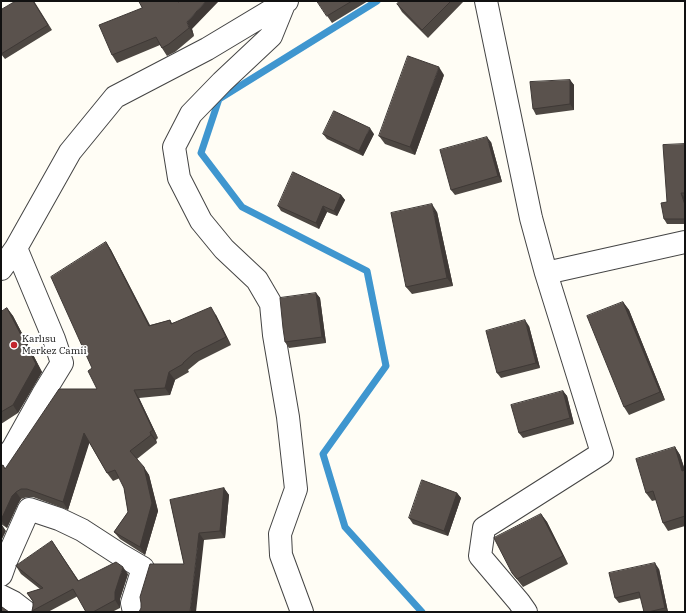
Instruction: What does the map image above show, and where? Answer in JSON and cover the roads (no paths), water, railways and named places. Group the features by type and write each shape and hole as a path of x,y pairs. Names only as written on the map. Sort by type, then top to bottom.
{"street":[{"path":"486,1 531,218 546,273 602,453 484,528 480,556 526,612"},
{"path":"1,269 16,248 70,152 115,97 207,49 285,2"},
{"path":"285,2 271,36 222,82 191,114 174,147 179,178 201,221 224,249 257,280 271,304 274,335 288,417 296,489 280,534 281,555 302,612"},
{"path":"546,273 685,242"},
{"path":"1,463 13,448 62,363 54,339 16,248"},
{"path":"1,575 28,509 59,519 76,527 143,568 132,602 134,612"},
{"path":"1,596 13,602 26,612"}],"waterway":[{"path":"377,1 219,99 201,153 242,207 367,271 386,366 323,454 345,527 422,612"}],"place":[{"name":"Karlısu Merkez Camii","path":"14,345"}]}
